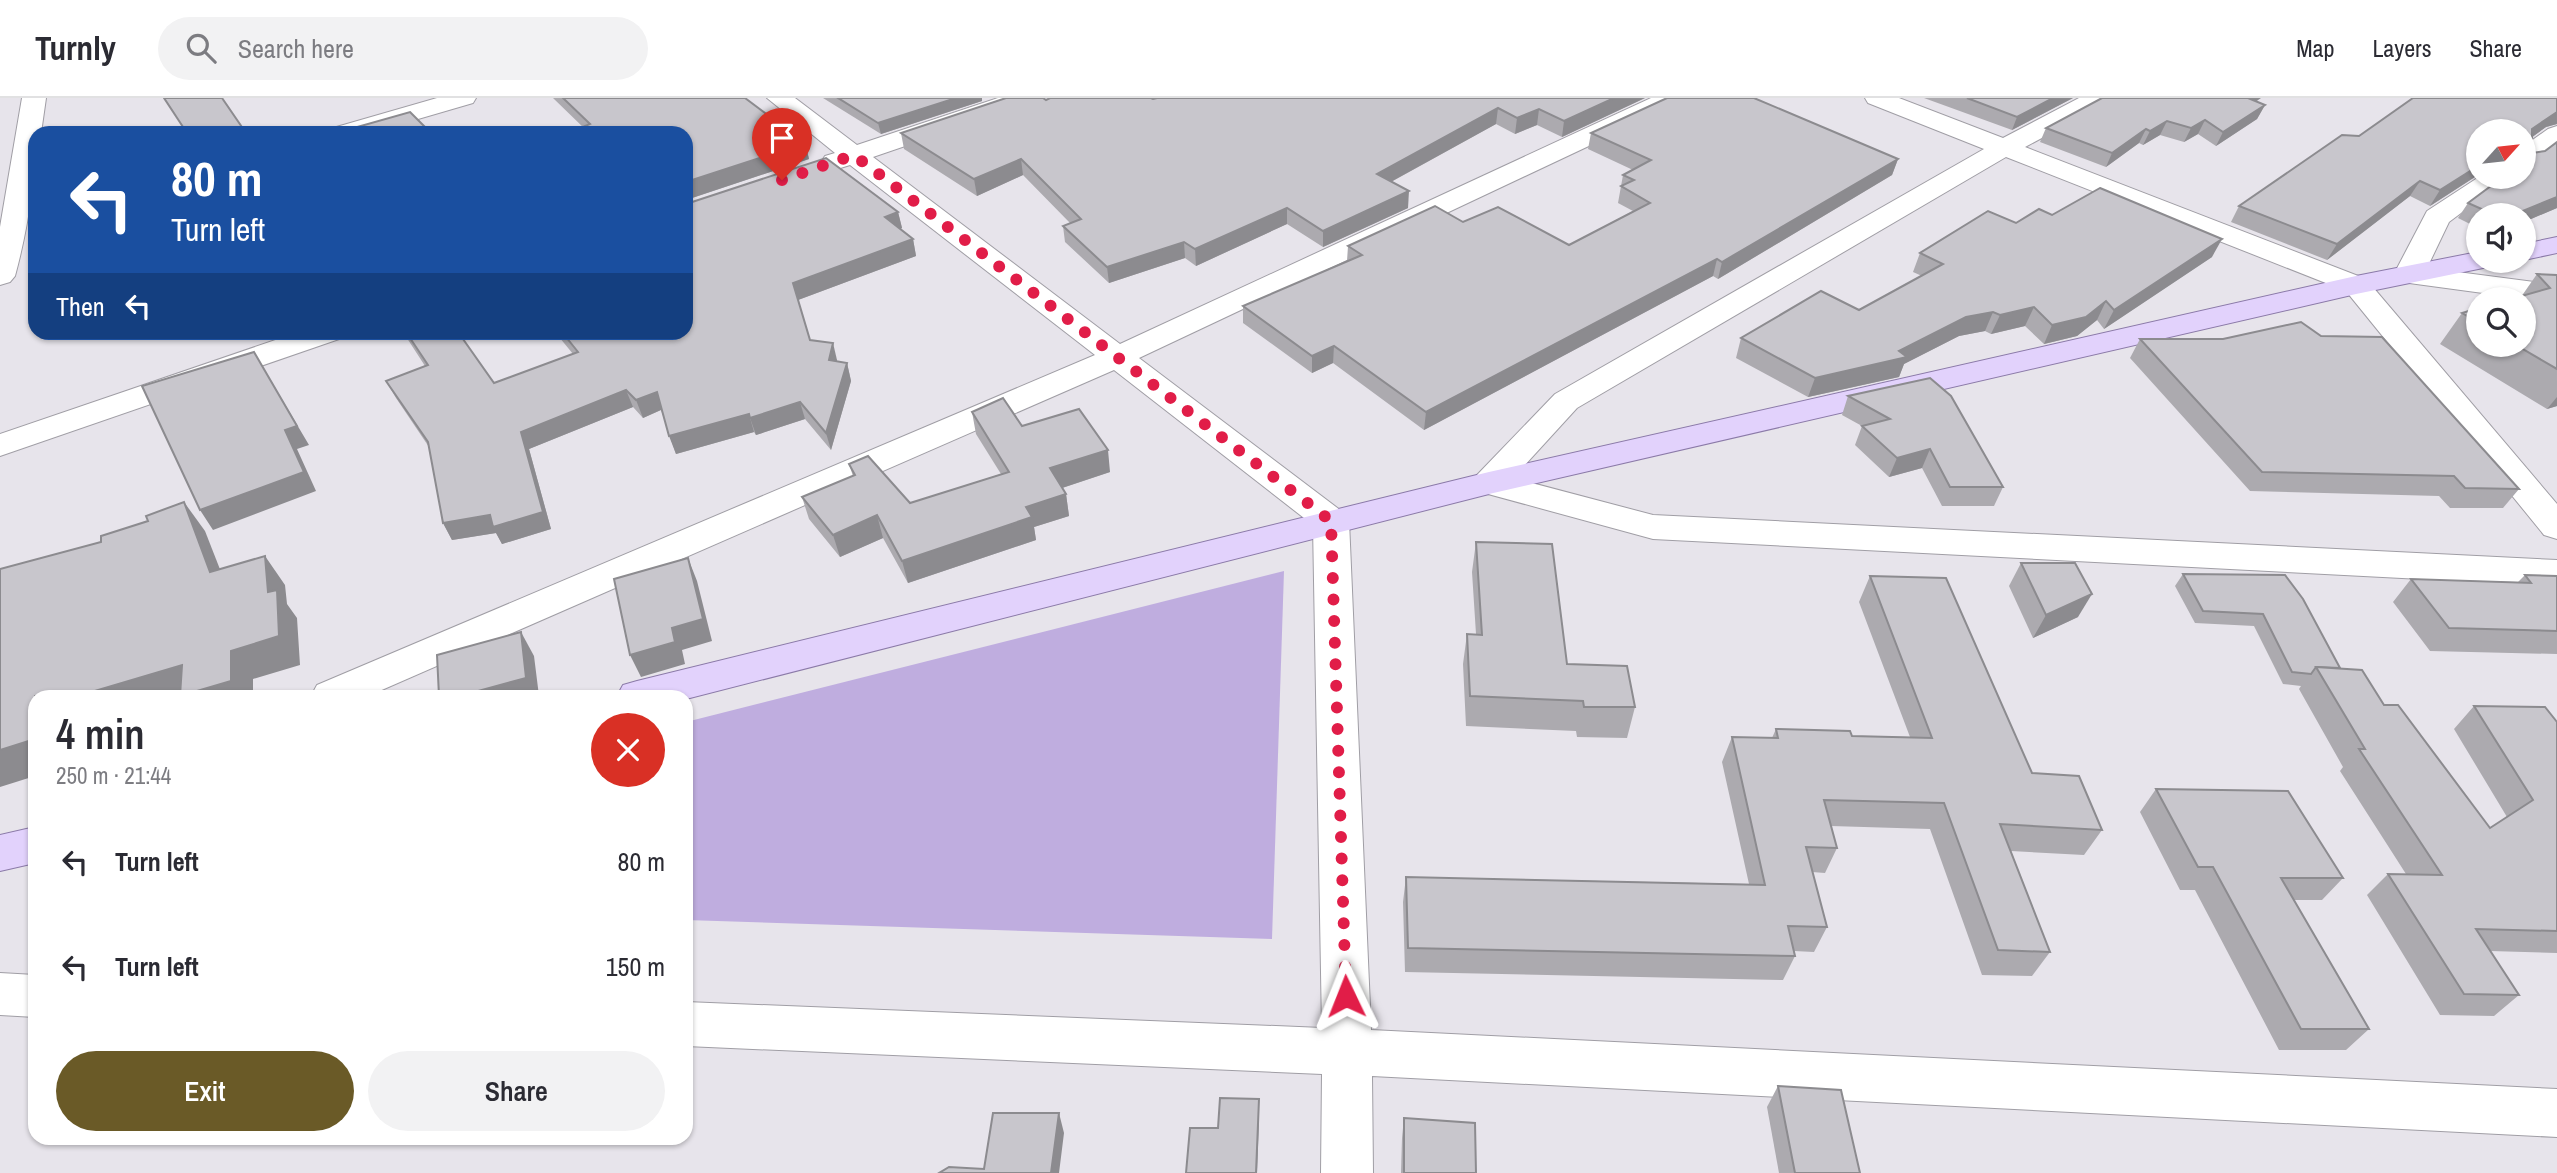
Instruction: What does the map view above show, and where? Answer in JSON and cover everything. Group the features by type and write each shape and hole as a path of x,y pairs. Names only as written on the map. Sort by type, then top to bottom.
{"main road":[{"path":"2536,249 2557,245"},
{"path":"661,690 1489,483 2356,285 2466,263"},
{"path":"0,853 28,847"}],"street":[{"path":"30,126 34,98"},
{"path":"366,126 464,98"},
{"path":"779,98 1331,521 1347,1052 1347,1173"},
{"path":"815,169 1022,98"},
{"path":"345,690 1117,357 1671,98"},
{"path":"1877,98 2356,285 2557,527"},
{"path":"2098,98 2002,149 1566,401 1489,483 1653,527 2557,573"},
{"path":"2536,149 2557,134"},
{"path":"0,276 16,227 28,141"},
{"path":"2478,189 2437,217 2409,274 2557,294"},
{"path":"0,445 308,340"},
{"path":"0,994 28,996"},
{"path":"693,1024 1347,1052 2557,1113"}],"shaded area":[{"path":"1284,571 1272,939 693,920 693,720"}],"building":[{"path":"164,98 222,98 241,126 182,126"},
{"path":"563,98 745,98 805,143 693,180 693,126 585,126 590,124"},
{"path":"838,98 956,98 878,123"},
{"path":"1006,98 1614,98 1564,121 1539,109 1517,118 1498,108 1377,174 1409,191 1323,231 1287,208 1195,249 1184,242 1107,267 1063,226 1081,219 1021,159 974,179 901,133"},
{"path":"1667,98 1754,98 1898,159 1722,262 1717,259 1426,412 1334,346 1312,356 1243,306 1362,255 1348,246 1435,206 1463,222 1498,207 1569,245 1650,203 1621,186 1634,180 1623,175 1651,160 1591,133"},
{"path":"1967,98 2053,98 2017,117"},
{"path":"2102,98 2248,98 2265,105 2223,132 2205,120 2191,128 2167,121 2150,131 2146,129 2112,153 2046,128"},
{"path":"2413,98 2557,98 2557,112 2536,126 2536,119 2466,119 2466,174 2440,190 2420,181 2337,244 2239,206 2342,135 2359,136"},
{"path":"410,112 424,126 361,126"},
{"path":"2557,142 2557,197 2536,206 2536,203 2468,203 2487,189 2536,189 2536,152 2545,151"},
{"path":"826,158 898,212 885,217 913,239 793,283 810,340 833,343 829,360 847,363 826,433 800,402 750,418 749,414 669,436 657,392 636,400 626,390 521,432 543,512 493,527 490,515 443,523 428,442 386,381 428,365 411,340 464,340 494,383 578,352 568,340 693,340 693,202"},
{"path":"2100,188 2222,239 2114,310 2106,301 2086,317 2052,325 2034,307 2000,315 1993,312 1966,317 1899,351 1907,357 1815,378 1741,338 1821,291 1859,310 1943,264 1920,253 1988,211 2016,223 2039,209 2052,215"},
{"path":"2537,274 2557,275 2557,369 2536,357 2536,292 2550,288"},
{"path":"2301,322 2321,336 2382,337 2519,489 2465,488 2454,476 2262,472 2140,339 2223,339"},
{"path":"254,352 297,426 285,430 304,472 200,510 142,386"},
{"path":"1930,378 1951,396 2003,487 1950,487 1930,449 1897,458 1862,426 1890,419 1848,396"},
{"path":"1003,398 1022,426 1079,409 1108,450 1050,468 1066,494 1026,507 1032,517 902,561 877,515 833,535 802,497 855,475 849,464 868,456 910,503 1009,472 972,412"},
{"path":"184,502 210,572 265,556 268,592 277,590 279,636 231,651 231,681 200,690 180,690 182,665 98,690 28,690 28,741 0,750 0,569 101,542 101,536 148,521 146,516"},
{"path":"1476,542 1552,544 1567,664 1627,666 1635,707 1584,707 1583,701 1470,696 1467,634 1482,635"},
{"path":"688,558 703,619 672,628 675,642 630,655 614,579"},
{"path":"2021,563 2075,563 2092,594 2046,615"},
{"path":"2183,574 2285,575 2303,599 2340,668 2316,667 2311,674 2292,672 2263,614 2203,611"},
{"path":"2525,575 2557,576 2557,631 2449,628 2411,579 2531,583"},
{"path":"1870,576 1946,578 2032,773 2079,776 2102,830 2000,824 2050,952 1998,950 1944,803 1824,800 1837,848 1806,847 1827,927 1788,926 1795,956 1408,948 1406,877 1765,885 1732,737 1778,738 1776,729 1850,731 1852,736 1932,738"},
{"path":"521,632 526,678 482,690 439,690 437,655"},
{"path":"2316,667 2362,670 2384,705 2398,705 2490,828 2533,800 2474,706 2545,707 2557,722 2557,931 2476,929 2519,995 2464,994 2388,874 2442,875 2359,749 2365,749"},
{"path":"2156,789 2288,791 2343,878 2281,878 2369,1029 2301,1029 2213,867 2198,867"},
{"path":"1778,1086 1841,1090 1860,1173 1795,1173"},
{"path":"1220,1098 1259,1099 1256,1173 1186,1173 1190,1128 1218,1128"},
{"path":"993,1113 1059,1113 1051,1173 939,1173 949,1167 984,1169"},
{"path":"1404,1118 1475,1123 1476,1173 1404,1173"}],"route":[{"path":"782,180 854,155 1331,521 1346,996"}]}
